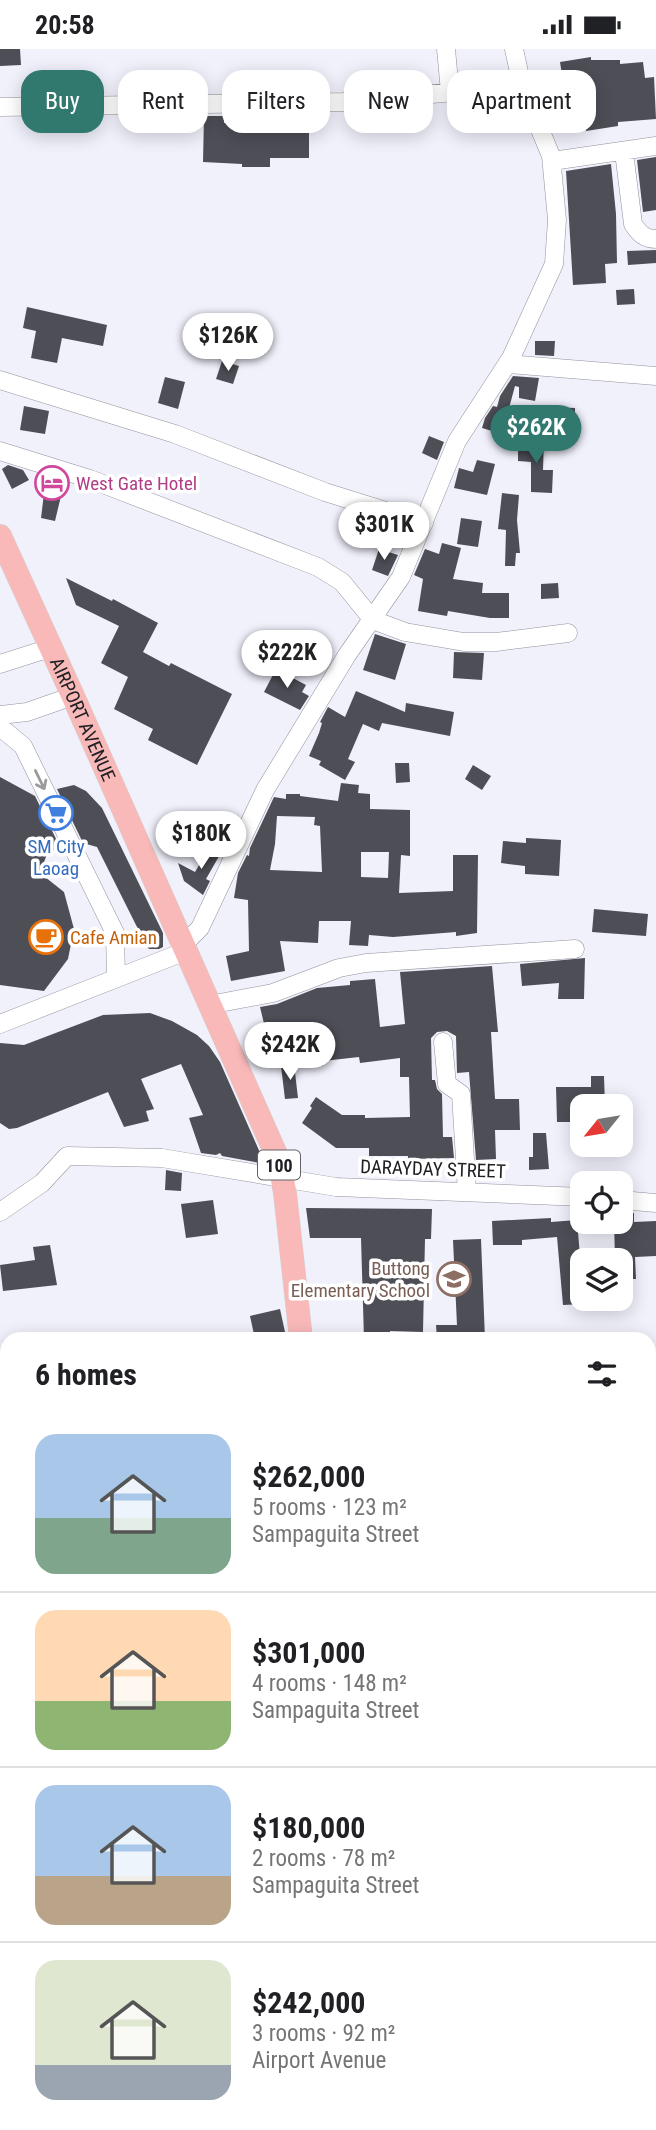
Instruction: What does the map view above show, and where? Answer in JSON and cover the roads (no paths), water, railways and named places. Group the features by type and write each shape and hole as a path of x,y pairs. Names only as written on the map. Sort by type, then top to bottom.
{"main road":[{"name":"AIRPORT AVENUE","path":"0,536 272,1145 282,1177 300,1332"}],"street":[{"path":"446,49 448,70"},
{"path":"514,49 519,70"},
{"path":"0,107 343,102 447,92"},
{"path":"0,1024 185,948 200,928 265,790 347,655 401,577 457,441 507,364 554,264 557,220 552,161 541,133"},
{"path":"552,161 656,146"},
{"path":"624,152 633,224 639,233 649,239 656,239"},
{"path":"507,364 656,376"},
{"path":"0,380 175,434 325,492 424,523"},
{"path":"0,451 90,479 318,567 342,582 373,620 405,632 464,642 496,642 568,633"},
{"path":"0,664 50,648"},
{"path":"0,715 27,712 73,696"},
{"path":"0,727 23,745 115,933 116,978"},
{"path":"209,1005 273,993 339,968 366,963 575,949"},
{"path":"443,1042 447,1084 461,1094 467,1192"},
{"name":"DARAYDAY STREET","path":"0,1212 42,1183 67,1156 162,1158 336,1187 570,1196"},
{"path":"633,1202 656,1203"}],"place":[{"name":"West Gate Hotel","path":"52,483"},
{"name":"SM City Laoag","path":"56,813"},
{"name":"Cafe Amian","path":"46,937"},
{"name":"Buttong Elementary School","path":"454,1279"}]}
